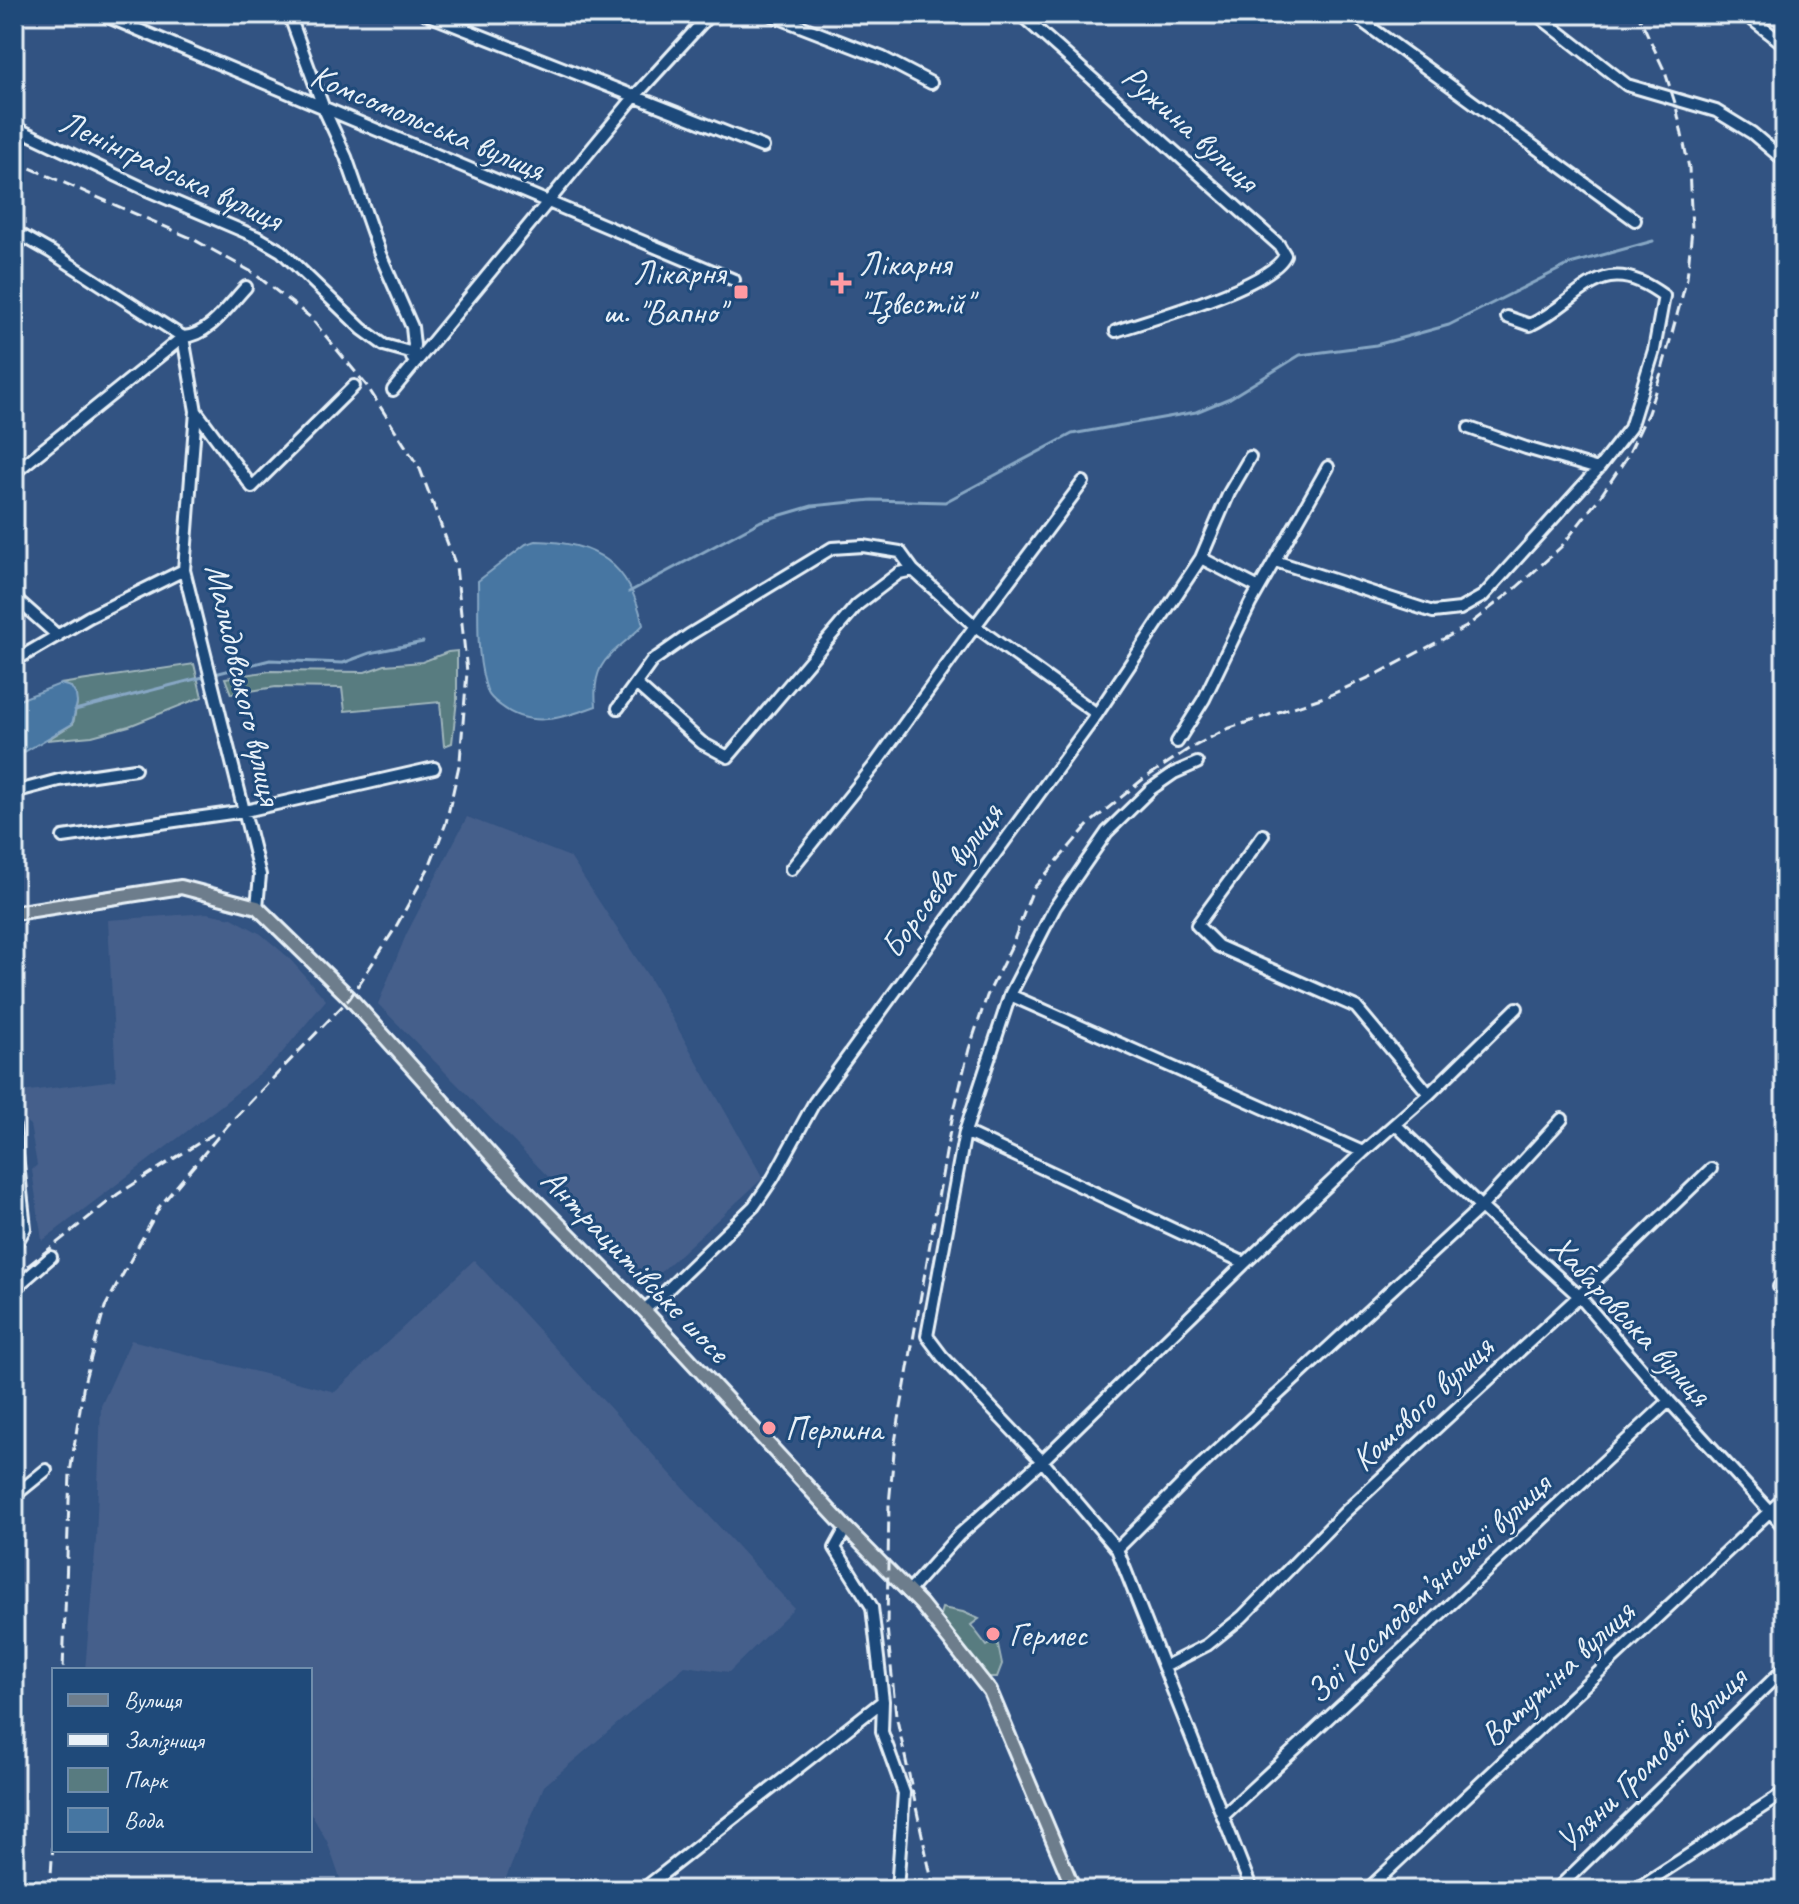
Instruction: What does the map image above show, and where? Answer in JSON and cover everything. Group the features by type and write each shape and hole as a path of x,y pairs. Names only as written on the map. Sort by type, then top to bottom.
{"main road":[{"name":"Антрацитівське шосе","path":"14,913 181,887 257,907 350,998 500,1165 644,1310 846,1528 921,1604 990,1691 1074,1890"}],"street":[{"name":"Комсомольська вулиця","path":"101,14 734,280"},
{"path":"289,14 324,109 346,157 380,254 412,327 410,372"},
{"path":"426,14 763,147"},
{"path":"393,390 636,95 710,14"},
{"path":"769,14 883,58 931,83"},
{"name":"Ружина вулиця","path":"1020,14 1223,194 1279,245 1285,255 1281,265 1255,282 1116,331"},
{"path":"1352,14 1635,220"},
{"path":"1536,14 1627,85 1716,111 1752,133 1785,161"},
{"path":"1745,14 1785,45"},
{"name":"Ленінградська вулиця","path":"14,127 147,190 257,237 281,251 362,329 384,345 413,353"},
{"path":"14,231 183,337"},
{"path":"1275,561 1433,612 1460,609 1483,596 1598,469 1630,428 1654,350 1664,296 1644,281 1600,278 1530,325 1507,317"},
{"path":"14,473 183,337 208,328 246,287"},
{"name":"Малидовського вулиця","path":"183,337 196,411 184,570 260,875 257,907"},
{"path":"196,411 252,487 354,386"},
{"path":"1469,428 1598,469"},
{"name":"Борсоєва вулиця","path":"644,1310 754,1206 814,1103 1097,714 1201,558 1229,493 1250,457"},
{"path":"1177,742 1204,699 1259,588 1328,467"},
{"path":"791,869 874,766 1083,482"},
{"path":"618,708 652,661 689,635 832,548 863,546 900,552 913,570 975,626 1097,714"},
{"path":"1201,558 1259,588"},
{"path":"14,661 89,617 184,570"},
{"path":"636,684 702,743 728,757 857,605 899,573 913,570"},
{"path":"14,597 58,636"},
{"path":"1197,763 1174,773 1151,789 1107,832 1055,907 1010,995 965,1132 927,1336 942,1356 1042,1461 1117,1549 1252,1890"},
{"path":"63,837 245,811 434,768"},
{"path":"14,792 59,780 135,769"},
{"path":"1263,835 1197,925 1218,946 1356,1007 1429,1094"},
{"path":"1010,995 1363,1152"},
{"path":"908,1592 959,1535 1042,1461 1245,1263 1429,1094 1517,1008"},
{"path":"1117,1549 1196,1470 1481,1207 1562,1119"},
{"name":"Хабаровська вулиця","path":"1395,1124 1579,1296 1669,1401 1785,1528"},
{"path":"14,1127 25,1228 14,1248"},
{"path":"965,1132 1245,1263"},
{"name":"Кошового вулиця","path":"1164,1667 1207,1645 1242,1617 1346,1511 1579,1296 1711,1169"},
{"path":"14,1289 51,1257"},
{"name":"Зої Космодем’янської вулиця","path":"1224,1815 1669,1401"},
{"path":"14,1496 46,1470"},
{"name":"Ватутіна вулиця","path":"1373,1888 1785,1497"},
{"path":"846,1528 835,1548 872,1607 883,1701 882,1732 904,1793 897,1890"},
{"name":"Уляни Громової вулиця","path":"1556,1890 1785,1668"},
{"path":"642,1890 883,1701"},
{"path":"1635,1890 1785,1792"}],"shaded area":[{"path":"467,817 570,857 648,976 763,1178 651,1281 378,1004 406,935"},
{"path":"207,913 232,918 261,934 288,957 326,1000 276,1060 42,1241 32,1170 37,1165 21,1092 116,1080 108,920"},
{"path":"474,1260 794,1608 729,1672 685,1666 544,1786 501,1890 344,1890 327,1841 312,1815 312,1668 85,1668 96,1540 101,1406 131,1340 335,1392"}],"green space":[{"path":"457,651 457,700 452,743 444,746 440,702 345,711 342,688 276,687 231,694 225,678 270,671 365,672 385,665 422,662"},
{"path":"194,664 202,697 129,726 92,736 47,740 73,724 77,703 71,687 60,684"},
{"path":"942,1608 979,1619 971,1625 987,1646 997,1640 1002,1664 997,1677 987,1677 940,1615"}],"water":[{"path":"536,541 577,546 608,560 629,586 643,625 601,667 595,690 596,706 547,719 512,713 492,699 484,680 479,652 478,581 526,544"},
{"path":"60,684 71,687 76,695 72,724 14,758 14,702"}],"waterway":[{"path":"629,592 761,521 812,506 872,500 945,502 1072,434 1196,412 1230,398 1300,355 1376,345 1449,325 1570,264 1653,241"},
{"path":"215,674 270,660 343,663 370,653 423,642"},
{"path":"75,710 207,676"}],"railway":[{"path":"934,1890 896,1715 887,1627 889,1504 895,1442 952,1119 969,1049 987,996 1012,945 1033,889 1089,824 1142,780 1187,750 1227,729 1330,695 1466,627 1561,547 1627,457 1648,413 1662,370 1687,278 1692,229 1689,168 1676,106 1665,72 1638,14"},
{"path":"14,161 191,238 252,272 310,317 367,386 420,469 456,566 467,672 460,761 446,823 429,867 394,930 350,998 227,1126 160,1206 105,1307 84,1383 70,1473 63,1668"},
{"path":"14,1277 118,1194 213,1134"},
{"path":"50,1890 52,1852"}],"place":[{"name":"Лікарня \"Ізвєстій\"","path":"841,283"},
{"name":"Лікарня ш. \"Вапно\"","path":"741,292"},
{"name":"Перлина","path":"769,1428"},
{"name":"Гермес","path":"993,1634"}]}
